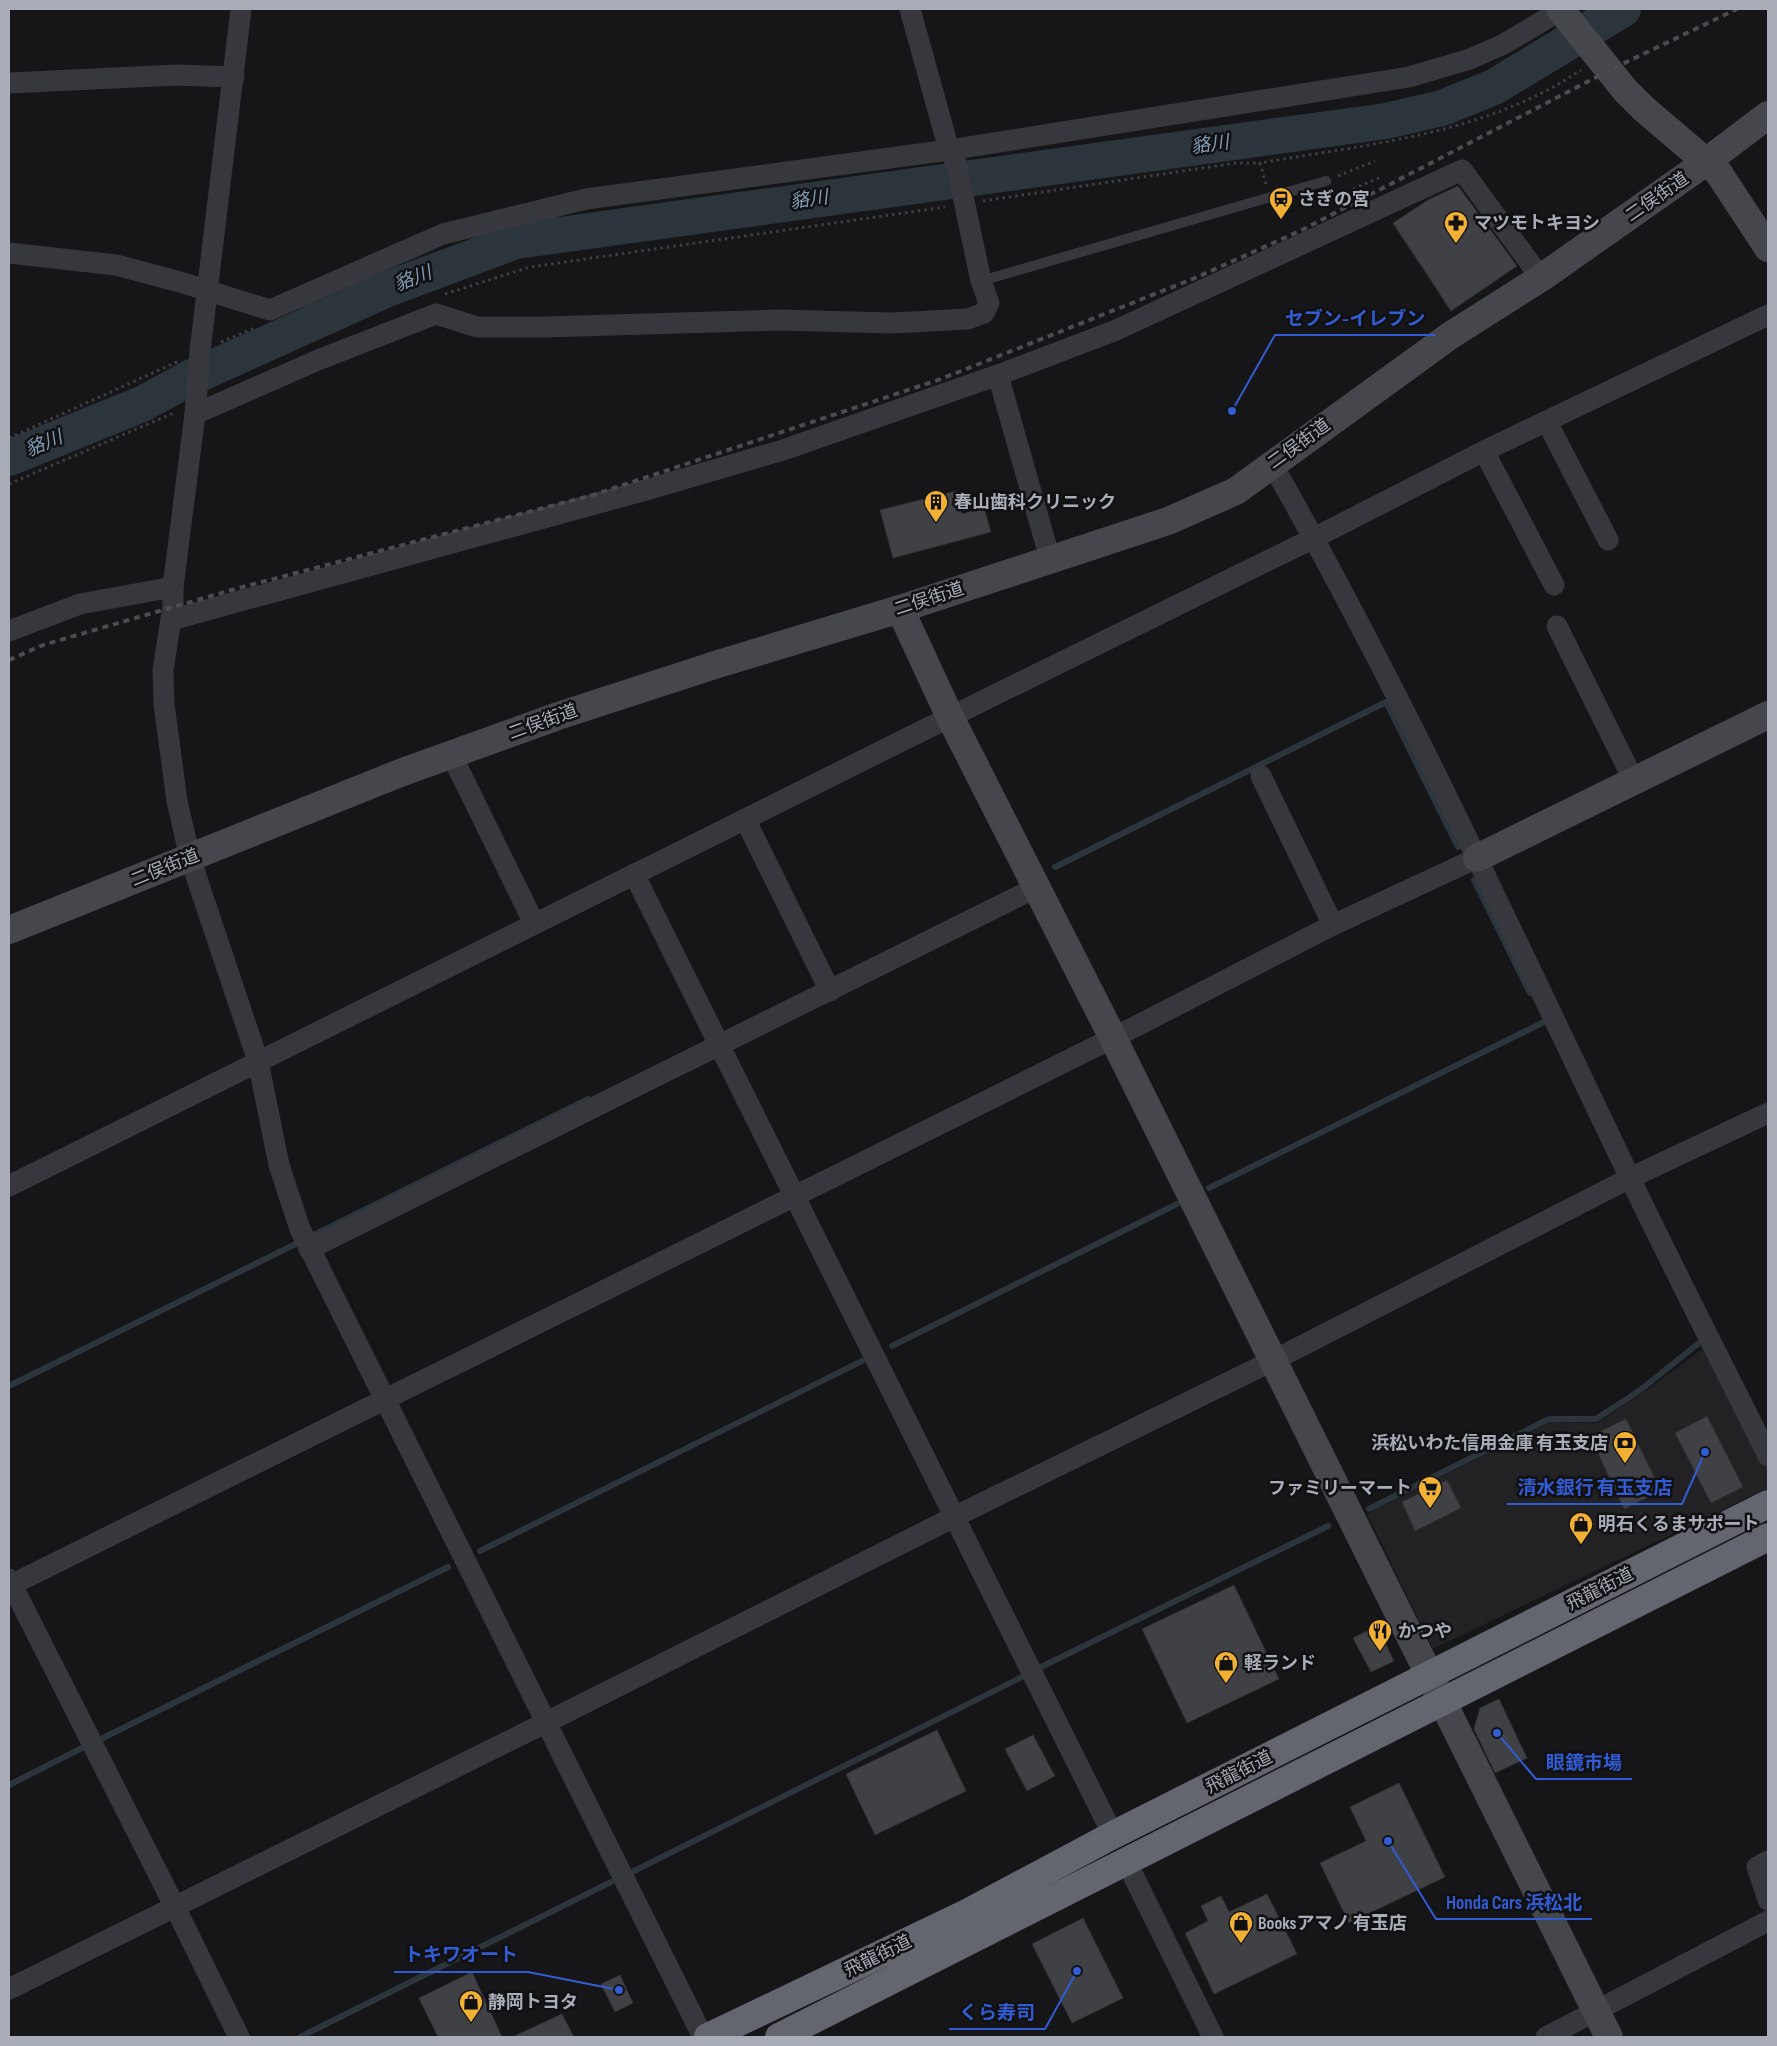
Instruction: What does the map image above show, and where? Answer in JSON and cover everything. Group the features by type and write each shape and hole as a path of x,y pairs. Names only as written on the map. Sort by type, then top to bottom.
{"highway":[{"name":"飛龍街道","path":"708,2037 965,1914 1114,1835 1430,1677 1768,1504"},
{"name":"飛龍街道","path":"780,2037 1768,1537"}],"street":[{"path":"241,9 209,291 200,354 195,414 173,587 171,620 163,670 164,704 177,801 190,858 258,1061 279,1165 306,1242 383,1400 547,1722 703,2037"},
{"path":"195,414 335,353 436,314 477,327 486,327 778,320 893,323 958,320 984,313 989,303 981,281 964,201 952,156 910,9"},
{"path":"9,253 116,266 209,291 270,310 443,234 586,199 952,156 1409,77 1470,59 1564,13 1625,90 1644,109 1718,172 1768,248"},
{"path":"9,83 177,75 234,77"},
{"name":"二俣街道","path":"9,930 400,773 452,756 567,713 718,664 900,609 1168,521 1236,491 1451,336 1541,278 1706,162 1768,115"},
{"path":"171,620 655,488 783,450 998,375 1114,331 1462,170 1541,278"},
{"path":"9,1186 950,716 1314,538 1484,451 1768,315"},
{"path":"998,375 1050,559"},
{"path":"1547,422 1608,540"},
{"path":"1484,451 1554,585"},
{"path":"1272,464 1314,538 1477,858 1630,1178 1768,1456"},
{"path":"9,630 80,604 173,587"},
{"path":"900,609 950,716 1113,1038 1609,2037"},
{"path":"1557,626 1634,781"},
{"path":"238,2037 175,1907 10,1583 796,1196 1113,1038 1333,925 1477,858 1768,716"},
{"path":"452,756 534,923"},
{"path":"1261,776 1333,925"},
{"path":"745,819 830,990"},
{"path":"634,874 1114,1835"},
{"path":"306,1242 720,1046 1037,887"},
{"path":"9,1989 547,1722 954,1517 1272,1361 1630,1178 1768,1113"},
{"path":"1126,1861 1212,2037"},
{"path":"1768,1861 1757,1867 1768,1900"},
{"path":"1546,2037 1768,1921"}],"lane":[{"path":"981,281 1326,181"}],"path":[{"path":"964,201 1236,163 1260,163 1426,135 1504,111 1542,93 1598,55"},
{"path":"1348,172 1375,162"},
{"path":"1260,163 1269,197"},
{"path":"1353,189 1381,177"},
{"path":"9,438 200,354"}],"shaded area":[{"path":"1708,1345 1768,1468 1768,1488 1433,1649 1367,1514 1551,1422 1597,1423 1640,1395"}],"building":[{"name":"マツモトキヨシ","path":"1458,186 1517,266 1451,311 1393,223 1428,200"},
{"name":"春山歯科クリニック","path":"956,491 962,514 984,508 991,532 893,558 880,510"},
{"path":"1707,1416 1743,1487 1711,1503 1675,1433"},
{"name":"浜松いわた信用金庫 有玉支店","path":"1626,1419 1661,1491 1624,1509 1590,1436"},
{"path":"1447,1480 1461,1508 1415,1531 1402,1502"},
{"path":"1234,1585 1279,1679 1187,1723 1142,1629"},
{"path":"1377,1626 1394,1661 1371,1672 1353,1638"},
{"path":"1499,1699 1527,1758 1495,1773 1474,1729 1480,1708"},
{"path":"937,1730 966,1791 875,1835 846,1774"},
{"path":"1033,1735 1055,1776 1027,1791 1005,1749"},
{"path":"1399,1783 1445,1877 1349,1923 1320,1863 1366,1841 1350,1807"},
{"name":"Booksアマノ 有玉店","path":"1267,1894 1297,1954 1214,1994 1185,1933 1208,1921 1201,1906 1221,1896 1229,1912"},
{"path":"1083,1918 1123,1998 1072,2023 1032,1944"},
{"path":"472,1972 502,2037 438,2037 419,1998"},
{"path":"620,1975 633,2003 615,2012 601,1984"},
{"path":"562,2014 574,2037 512,2037"}],"waterway":[{"name":"貉川","path":"9,458 142,404 188,379 385,290 516,241 1386,121 1442,108 1494,87 1623,9"},
{"path":"1055,867 1386,702 1458,847"},
{"path":"1474,880 1530,993"},
{"path":"1209,1188 1544,1022"},
{"path":"9,1386 588,1099"},
{"path":"892,1346 1177,1204"},
{"path":"1369,1509 1549,1419 1596,1419 1639,1391 1704,1339"},
{"path":"480,1551 862,1361"},
{"path":"1039,1668 1328,1526"},
{"path":"97,1741 448,1567"},
{"path":"632,1872 1024,1676"},
{"path":"9,1785 84,1747"},
{"path":"300,2037 611,1882"}],"railway":[{"path":"9,660 43,645 235,589 593,495 941,379 1195,278 1302,230 1610,70 1737,9"}],"place":[{"name":"さぎの宮","path":"1281,220"},
{"name":"マツモトキヨシ","path":"1456,244"},
{"name":"セブン-イレブン","path":"1232,411"},
{"name":"春山歯科クリニック","path":"936,523"},
{"name":"清水銀行 有玉支店","path":"1705,1452"},
{"name":"浜松いわた信用金庫 有玉支店","path":"1625,1464"},
{"name":"ファミリーマート","path":"1430,1509"},
{"name":"明石くるまサポート","path":"1581,1545"},
{"name":"かつや","path":"1380,1652"},
{"name":"軽ランド","path":"1226,1684"},
{"name":"眼鏡市場","path":"1497,1733"},
{"name":"Honda Cars 浜松北","path":"1388,1841"},
{"name":"Booksアマノ 有玉店","path":"1241,1944"},
{"name":"くら寿司","path":"1077,1971"},
{"name":"トキワオート","path":"619,1990"},
{"name":"静岡トヨタ","path":"471,2023"}]}
